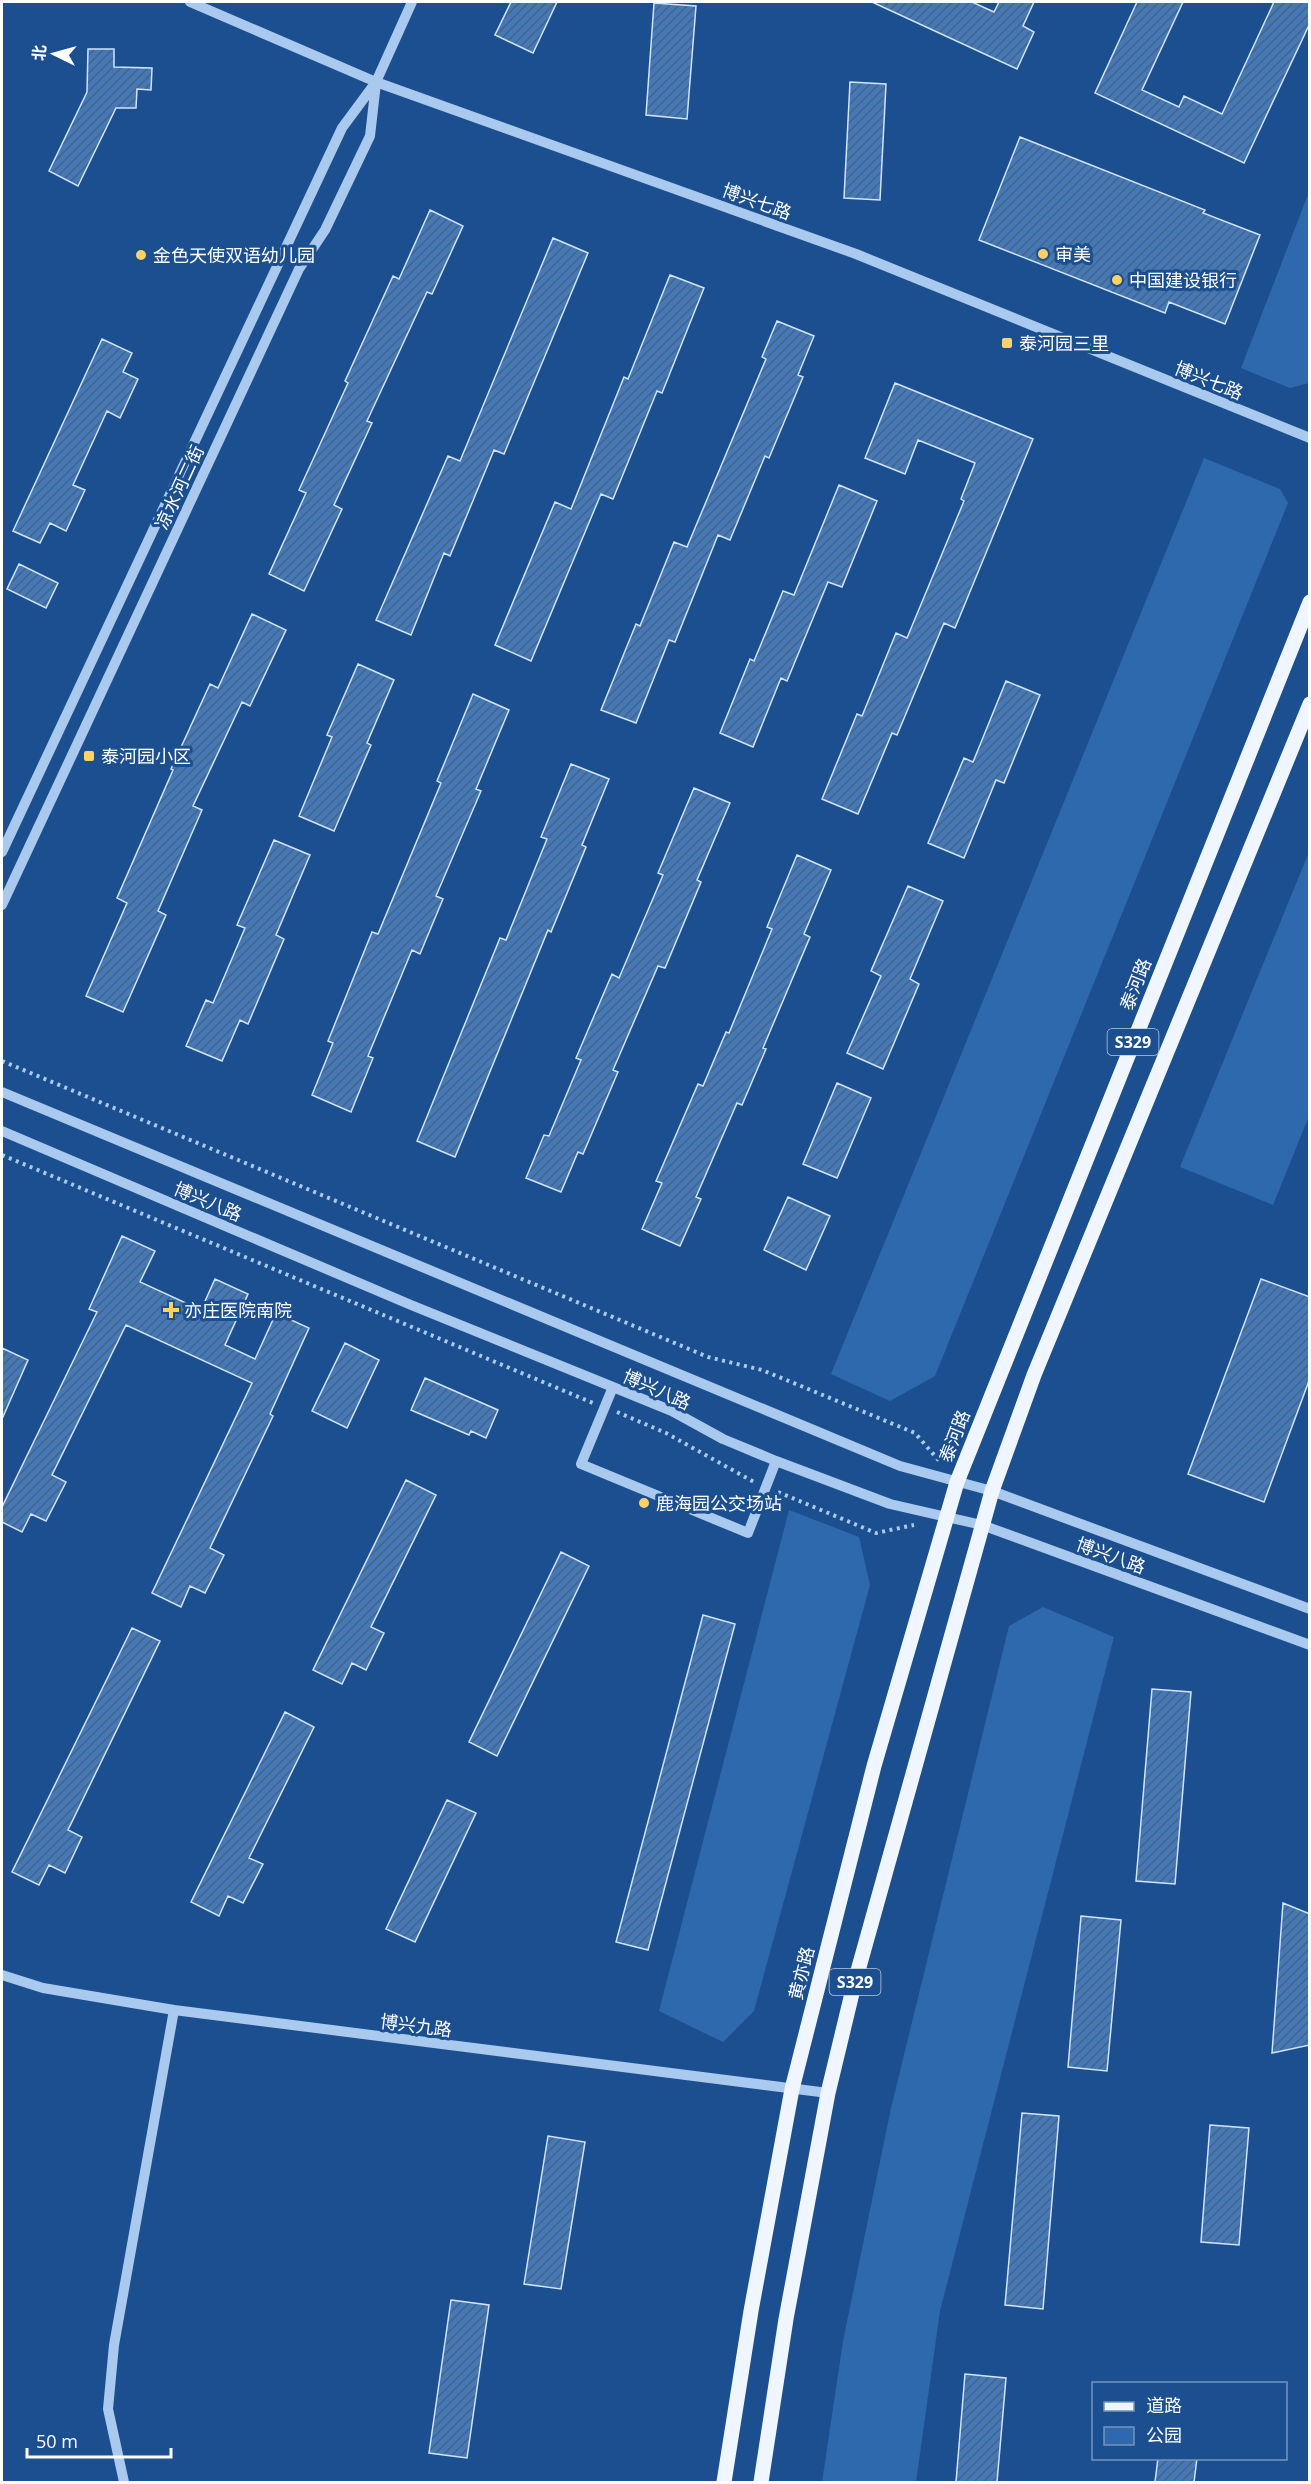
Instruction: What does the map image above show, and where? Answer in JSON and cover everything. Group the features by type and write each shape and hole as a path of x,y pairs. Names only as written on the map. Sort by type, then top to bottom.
{"main road":[{"name":"泰河路","path":"957,1482 1310,602"},
{"name":"S329","path":"761,2482 786,2319 828,2093 854,1985 992,1491 1034,1375 1310,704"},
{"name":"黄亦路","path":"724,2482 792,2089 874,1766 957,1482"}],"street":[{"name":"博兴七路","path":"190,2 376,82 856,254 1310,438"},
{"name":"凉水河二街","path":"2,852 342,128 376,82 412,2"},
{"name":"凉水河二街","path":"2,905 299,269 325,230 370,136 376,82"},
{"name":"博兴八路","path":"2,1092 900,1466 992,1491 1310,1609"},
{"name":"博兴八路","path":"2,1131 672,1412 723,1439 776,1461 890,1504 982,1525 1310,1645"},
{"path":"613,1387 581,1464 748,1533 776,1461"},
{"name":"博兴九路","path":"2,1975 43,1988 174,2010 828,2093"},
{"path":"124,2482 108,2409 114,2344 174,2010"}],"path":[{"path":"2,1062 708,1357 762,1370 915,1433 957,1482"},
{"path":"2,1155 666,1433 739,1475 876,1533 947,1518"}],"green space":[{"path":"1309,192 1309,383 1290,388 1241,368"},
{"path":"1204,458 1280,489 1288,503 935,1376 890,1401 831,1374"},
{"path":"1309,852 1309,1116 1273,1205 1180,1167"},
{"path":"789,1510 859,1537 870,1585 754,2011 723,2042 659,2011"},
{"path":"1043,1607 1114,1637 940,2311 916,2482 822,2482 843,2341 891,2108 1009,1626"}],"building":[{"path":"511,2 557,2 533,53 495,35"},
{"path":"872,2 972,2 994,12 999,2 1034,2 1023,26 1034,32 1017,69"},
{"path":"1137,2 1183,2 1142,90 1179,107 1184,96 1222,114 1274,2 1310,2 1310,23 1244,163 1095,93"},
{"path":"654,3 696,6 687,119 646,115"},
{"path":"88,49 114,49 114,67 152,68 151,90 137,89 136,108 116,108 78,186 49,171 87,92"},
{"path":"850,82 886,84 880,200 844,198"},
{"path":"1020,137 1205,210 1203,213 1260,235 1225,324 1169,302 1165,313 979,240"},
{"path":"430,210 463,226 432,294 427,292 367,421 372,423 334,505 342,509 304,591 269,574 306,493 299,490 348,383 345,381 393,276 399,279"},
{"path":"553,238 588,253 504,454 494,450 450,556 444,553 411,635 376,620 448,456 460,461"},
{"path":"670,275 704,288 662,393 657,391 613,499 601,494 531,661 495,645 555,502 571,509 624,377 628,379"},
{"path":"777,321 814,336 798,375 803,377 769,458 765,456 730,540 718,535 675,642 669,640 636,723 601,710 636,624 640,626 674,542 687,547 766,359 762,357"},
{"path":"102,339 132,353 123,372 138,379 120,418 107,411 73,485 85,490 66,531 50,523 40,543 13,531"},
{"path":"895,383 1033,439 955,628 944,623 897,735 892,733 858,814 822,799 857,714 862,716 896,633 907,638 964,501 961,499 975,463 918,440 905,474 865,458"},
{"path":"839,485 877,501 842,587 828,582 787,681 781,678 753,747 720,733 750,659 754,661 783,591 794,595"},
{"path":"19,564 58,583 46,608 7,589"},
{"path":"252,614 286,630 250,706 242,702 193,806 202,810 158,911 166,915 123,1012 86,996 127,903 117,898 173,770 171,769 210,684 218,688"},
{"path":"358,664 394,680 367,743 371,745 334,831 299,816 332,737 327,735"},
{"path":"1006,681 1040,695 1004,783 996,780 964,858 928,843 964,758 973,762"},
{"path":"473,694 509,710 476,789 481,791 436,896 443,899 420,954 412,950 368,1056 373,1058 351,1112 312,1095 333,1043 328,1041 372,932 378,934 441,783 437,781"},
{"path":"571,764 609,779 582,845 586,847 551,932 548,930 455,1157 417,1141 500,938 506,940 547,839 541,837"},
{"path":"694,788 730,803 697,880 701,882 665,968 658,966 613,1070 618,1072 583,1154 578,1152 561,1192 526,1178 544,1135 549,1136 581,1060 576,1058 612,974 619,978 663,875 658,873"},
{"path":"274,840 310,855 276,935 284,939 248,1024 240,1020 222,1061 186,1046 206,1000 213,1003 245,928 237,925"},
{"path":"797,855 831,870 804,934 810,937 763,1048 766,1049 742,1105 737,1103 696,1197 701,1199 680,1246 642,1229 662,1183 656,1181 698,1084 703,1086 726,1032 729,1033 772,929 767,927"},
{"path":"908,886 943,901 910,979 919,984 883,1069 847,1053 881,976 871,971"},
{"path":"837,1083 871,1098 837,1178 803,1164"},
{"path":"788,1197 830,1216 806,1270 764,1250"},
{"path":"122,1236 155,1251 140,1282 201,1310 215,1279 248,1294 225,1345 255,1359 276,1313 309,1328 270,1414 273,1416 210,1548 224,1555 205,1593 190,1586 181,1607 152,1593 252,1383 126,1325 52,1475 66,1482 46,1521 31,1514 22,1532 2,1522 2,1507 97,1312 89,1309"},
{"path":"1261,1279 1310,1297 1310,1378 1264,1502 1188,1474"},
{"path":"345,1343 379,1360 347,1428 312,1411"},
{"path":"2,1348 28,1360 2,1419"},
{"path":"425,1378 498,1410 486,1438 471,1431 469,1435 411,1410"},
{"path":"406,1480 436,1495 371,1627 384,1633 366,1670 352,1663 342,1684 313,1670"},
{"path":"561,1552 589,1566 497,1756 469,1742"},
{"path":"703,1615 735,1624 648,1950 616,1942"},
{"path":"132,1628 160,1641 68,1830 82,1837 65,1873 49,1865 39,1885 12,1872"},
{"path":"1152,1689 1191,1692 1175,1884 1136,1881"},
{"path":"285,1712 314,1727 249,1858 263,1864 243,1903 228,1896 219,1916 191,1902"},
{"path":"447,1800 476,1813 415,1942 386,1929"},
{"path":"1283,1903 1310,1914 1310,2045 1272,2053"},
{"path":"1081,1916 1121,1920 1107,2071 1068,2067"},
{"path":"1022,2113 1059,2116 1043,2309 1005,2305"},
{"path":"1210,2125 1249,2128 1239,2245 1201,2242"},
{"path":"548,2136 585,2142 561,2289 524,2284"},
{"path":"451,2300 489,2305 467,2458 429,2453"},
{"path":"965,2374 1006,2378 997,2482 956,2482"},
{"path":"1158,2460 1197,2460 1194,2482 1155,2482"}],"place":[{"name":"审美","path":"1043,254"},
{"name":"金色天使双语幼儿园","path":"141,255"},
{"name":"中国建设银行","path":"1117,280"},
{"name":"泰河园三里","path":"1007,343"},
{"name":"泰河园小区","path":"89,756"},
{"name":"亦庄医院南院","path":"171,1310"},
{"name":"鹿海园公交场站","path":"644,1503"}]}
